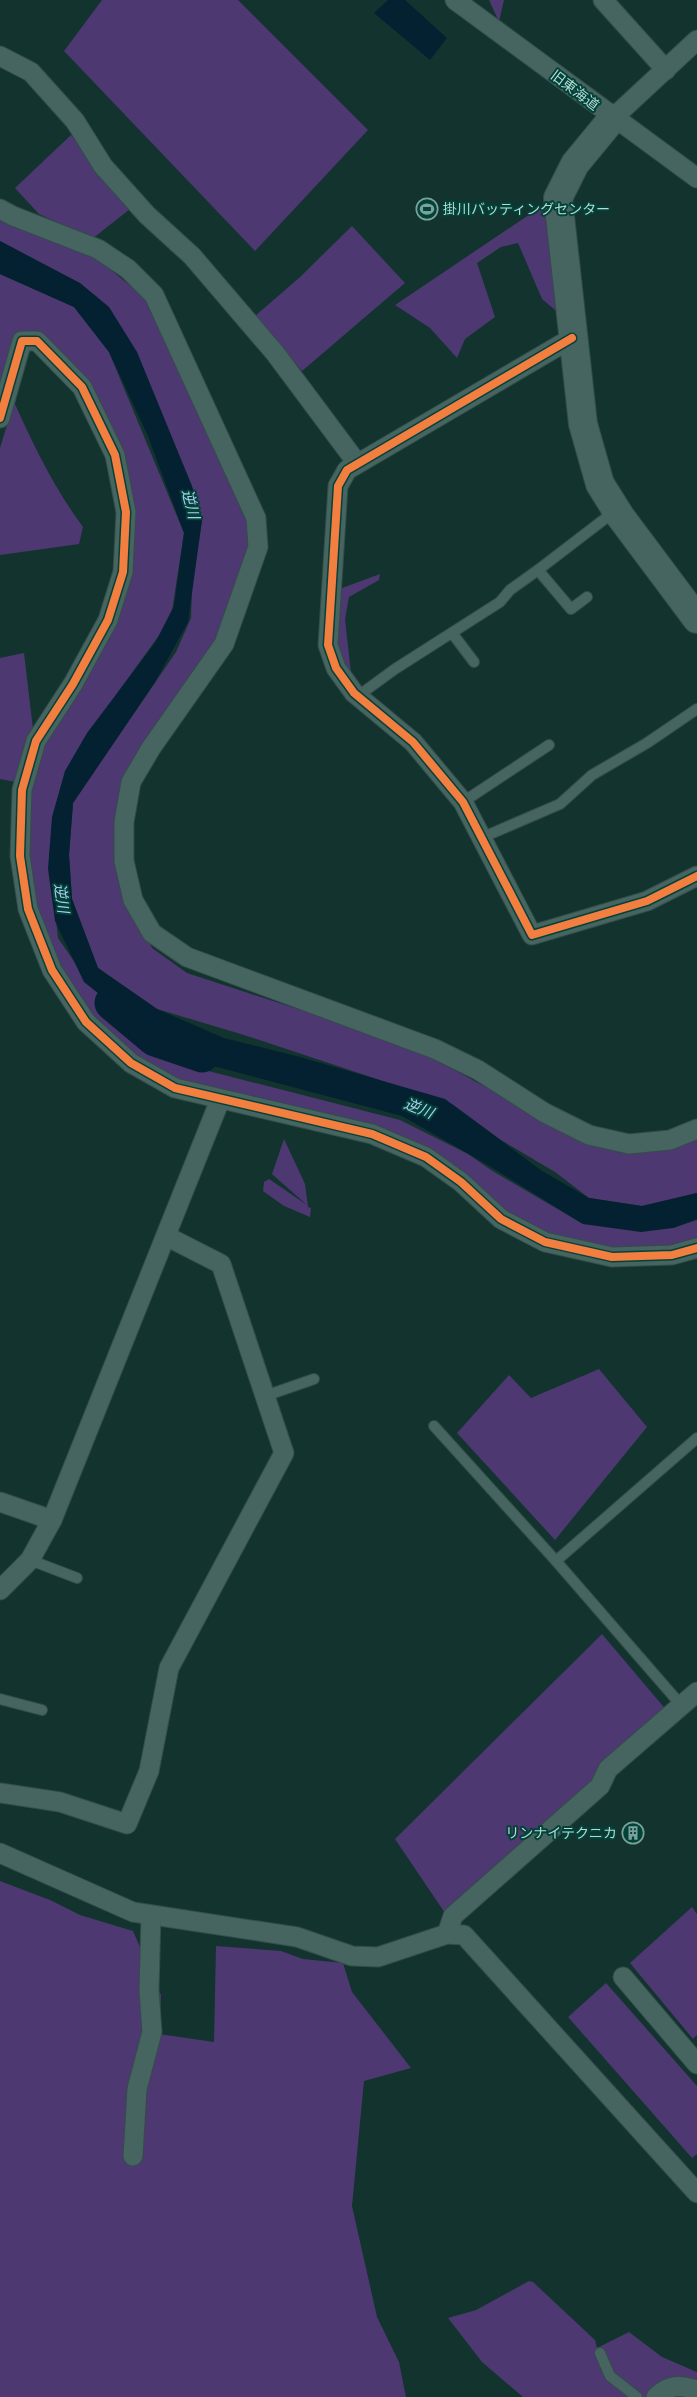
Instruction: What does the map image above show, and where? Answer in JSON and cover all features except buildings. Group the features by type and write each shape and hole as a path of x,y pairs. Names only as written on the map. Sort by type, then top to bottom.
{"street":[{"name":"旧東海道","path":"455,0 697,178"},
{"path":"609,2 666,70"},
{"path":"697,40 614,118 575,164 558,198 582,424 600,484 616,510 697,619"},
{"path":"0,56 31,72 75,121 104,166 147,215 192,256 275,353 357,463"},
{"path":"0,208 13,216 98,249 128,269 154,295 256,518 258,547 224,644 151,748 131,782 124,822 124,861 133,900 152,933 187,957 436,1049 478,1070 545,1113 589,1135 629,1144 670,1140 697,1129"},
{"path":"572,338 347,470 338,486 328,646 336,668 358,696 413,742 463,802 532,935 647,902 697,876"},
{"path":"0,418 22,342 37,341 82,387 116,455 126,512 123,572 108,620 73,684 36,741 22,790 20,856 28,910 52,970 86,1022 131,1063 175,1088 372,1134 426,1157 461,1182 501,1219 545,1242 612,1257 672,1255 697,1248"},
{"path":"0,1590 30,1560 52,1520 220,1100"},
{"path":"0,1793 60,1802 127,1824 149,1771 169,1668 284,1453 221,1264 166,1236"},
{"path":"0,1502 52,1520"},
{"path":"447,1934 453,1916 600,1786 608,1769 697,1692"},
{"path":"0,1853 133,1912 297,1937 352,1956 378,1957 447,1934 464,1935 693,2182"},
{"path":"133,2156 137,2090 152,2032 149,1991 150,1915"},
{"path":"623,1977 697,2064"},
{"path":"656,2397 664,2390 679,2385 697,2390"}],"lane":[{"path":"358,696 500,602 510,590 616,510"},
{"path":"538,570 571,609 587,598"},
{"path":"452,633 474,662"},
{"path":"481,838 560,804 592,774 646,744 697,709"},
{"path":"463,802 549,745"},
{"path":"265,1396 314,1379"},
{"path":"434,1426 556,1560 681,1705"},
{"path":"556,1560 697,1438"},
{"path":"30,1560 77,1578"},
{"path":"0,1699 42,1710"},
{"path":"600,2353 610,2376 638,2397"}],"shaded area":[{"path":"102,0 238,0 368,130 255,251 64,51"},
{"path":"489,0 504,0 499,22"},
{"path":"71,135 130,209 92,239 39,214 15,188"},
{"path":"545,204 561,315 542,299 518,243 501,247 477,263 495,317 465,339 457,358 430,328 395,305"},
{"path":"0,216 94,256 144,297 176,344 256,518 255,557 216,645 120,790 116,871 152,948 187,973 399,1042 438,1061 572,1134 615,1151 666,1146 697,1135 697,1193 642,1206 589,1198 555,1172 501,1140 452,1104 244,1035 157,1009 98,968 72,899 69,855 73,803 176,652 191,618 192,587 202,520 96,296 52,269 0,241"},
{"path":"352,226 405,283 302,371 255,316 299,278"},
{"path":"0,274 74,307 109,352 184,533 172,611 160,634 118,692 49,853 58,938 93,989 193,1067 400,1120 468,1154 491,1170 583,1224 673,1228 697,1220 697,1244 621,1254 542,1236 504,1212 432,1155 184,1082 149,1069 100,1027 67,984 27,886 26,791 40,742 83,682 111,634 134,545 121,451 89,385 16,338 0,418"},
{"path":"14,402 54,482 83,527 79,544 0,555 0,448"},
{"path":"380,574 379,580 349,597 345,619 351,673 344,672 335,645 342,588"},
{"path":"24,653 33,729 16,782 0,779 0,658"},
{"path":"284,1139 305,1184 308,1207 311,1208 310,1217 284,1206 263,1191 264,1182 269,1179 307,1205 272,1174"},
{"path":"599,1369 647,1427 555,1540 457,1433 509,1375 531,1398"},
{"path":"602,1634 668,1712 451,1922 395,1839"},
{"path":"0,1881 50,1900 80,1915 133,1931 161,1995 159,2034 214,2042 216,1946 281,1951 303,1959 343,1963 352,1992 411,2068 364,2081 352,2206 377,2317 399,2362 406,2397 0,2397"},
{"path":"692,1907 697,1914 697,2035 693,2039 630,1963"},
{"path":"606,1983 697,2086 697,2154 692,2158 568,2017"},
{"path":"529,2281 533,2282 595,2340 597,2348 629,2332 662,2357 697,2372 697,2389 661,2382 647,2397 523,2397 482,2362 448,2318 476,2310"}],"water":[{"path":"388,0 405,0 447,38 430,60 374,13"},
{"path":"0,241 80,283 109,307 137,352 192,486 202,520 188,622 155,682 73,803 69,855 72,899 98,968 157,1009 224,1038 300,1057 445,1099 542,1171 589,1198 642,1206 697,1193 697,1219 673,1228 641,1232 583,1224 488,1165 402,1116 179,1057 84,982 55,921 48,869 52,817 65,771 87,733 155,643 174,606 184,533 148,436 109,352 74,307 0,274"}],"waterway":[{"name":"逆川","path":"112,1003 155,1039 202,1055"}],"cycle path":[{"path":"572,338 347,470 338,486 328,645 336,668 354,693 413,742 463,802 532,935 647,901 697,876"},
{"path":"0,418 22,341 37,341 82,387 115,455 126,512 123,572 108,620 73,684 36,741 22,790 20,856 28,909 52,970 86,1022 131,1063 175,1088 372,1134 426,1157 461,1182 501,1219 545,1242 612,1257 672,1255 697,1248"}],"place":[{"name":"掛川バッティングセンター","path":"427,209"},
{"name":"リンナイテクニカ","path":"633,1833"}]}
